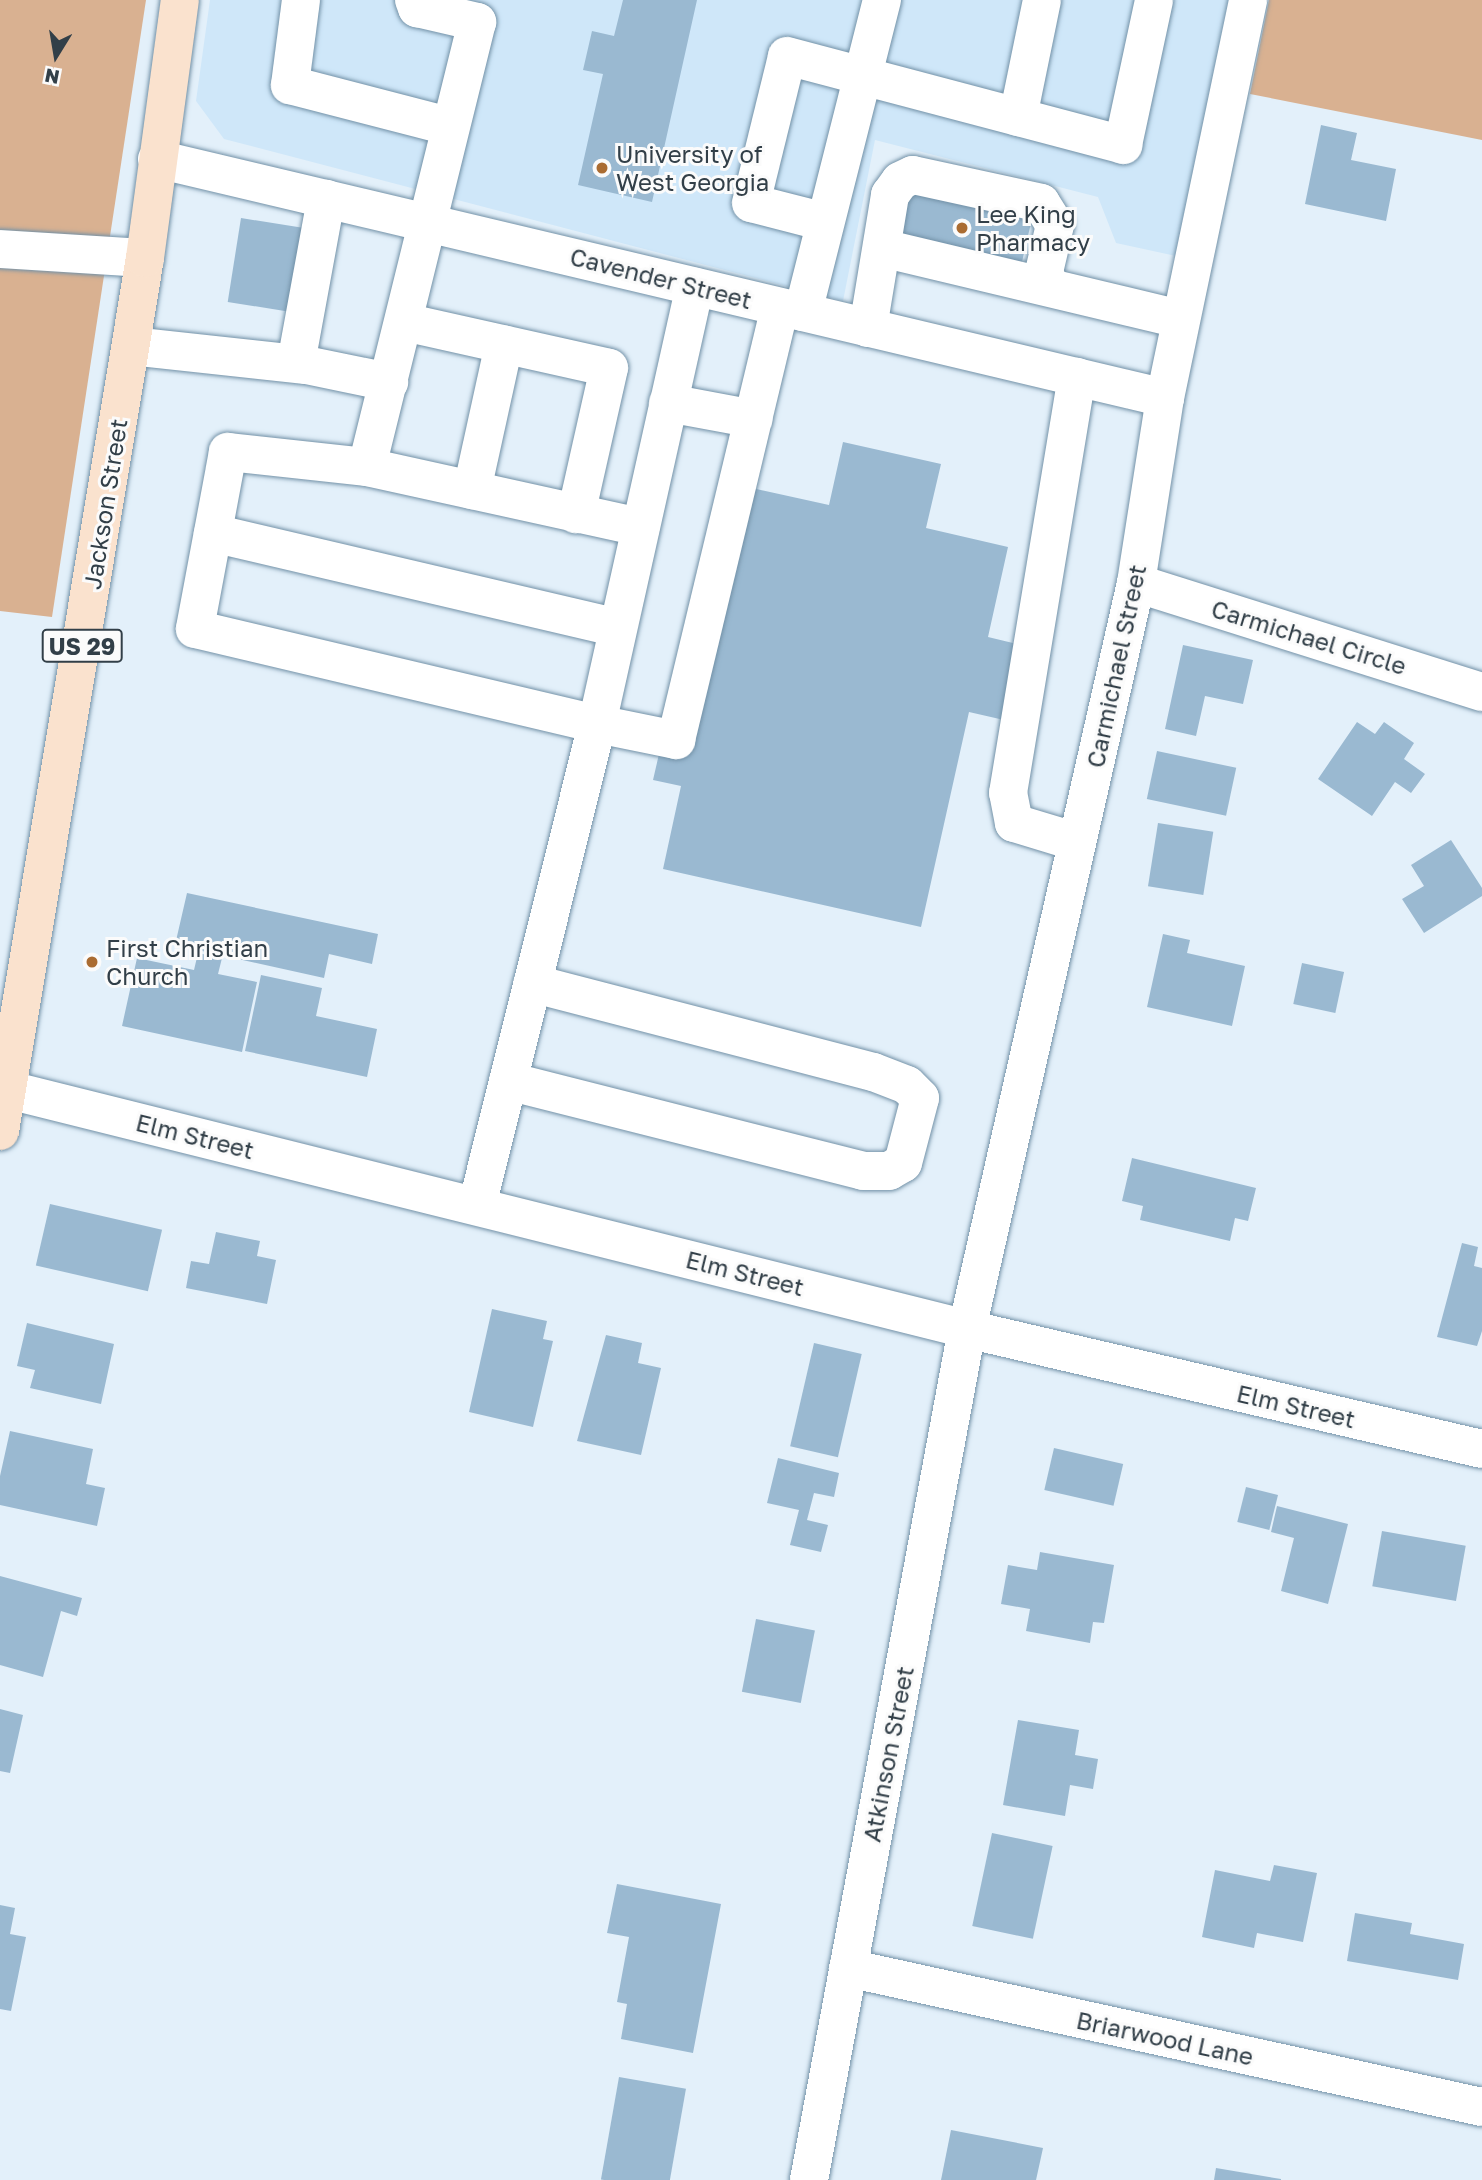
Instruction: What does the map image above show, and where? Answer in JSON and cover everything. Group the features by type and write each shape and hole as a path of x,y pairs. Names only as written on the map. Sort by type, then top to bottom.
{"main road":[{"name":"Jackson Street","path":"0,1131 9,1090 131,346 180,0"}],"street":[{"path":"301,0 290,85 448,126"},
{"path":"367,467 430,221 448,126 477,22 417,8 414,0"},
{"path":"639,527 367,467 228,452 195,629 597,724 677,740 754,419 825,222 860,76 882,0"},
{"path":"1018,117 1042,0"},
{"path":"825,222 751,202 787,56 1123,145 1154,0"},
{"name":"Carmichael Street","path":"967,1329 1136,583 1165,398 1243,1"},
{"name":"Cavender Street","path":"157,159 430,221 695,287 1165,398"},
{"path":"868,328 890,195 900,181 913,176 1041,203 1055,225 1044,272 1049,287"},
{"path":"296,363 326,199"},
{"path":"882,248 1180,319"},
{"path":"0,249 145,258"},
{"path":"477,1206 597,724 639,527 695,287"},
{"path":"404,322 610,368 576,514"},
{"path":"472,490 504,344"},
{"path":"131,346 296,363 388,382"},
{"path":"1077,377 1008,793 1014,824 1077,842"},
{"path":"668,403 754,419"},
{"path":"213,533 617,628"},
{"name":"Carmichael Circle","path":"1136,583 1482,692"},
{"path":"508,1081 863,1171 889,1171 903,1163 920,1098 908,1085 873,1072 532,983"},
{"name":"Elm Street","path":"9,1090 967,1329 1482,1449"},
{"name":"Atkinson Street","path":"809,2180 967,1329"},
{"name":"Briarwood Lane","path":"848,1968 1482,2107"}],"shaded area":[{"path":"0,0 146,0 52,617 0,611"},
{"name":"University of West Georgia","path":"210,0 1230,0 1176,256 1116,243 1098,197 875,140 843,301 224,139 196,101"},
{"path":"1269,0 1482,0 1482,140 1250,94"}],"building":[{"path":"623,0 697,0 652,202 578,185 603,74 583,70 592,31 614,36"},
{"path":"1321,125 1357,133 1351,160 1396,169 1386,221 1305,204"},
{"name":"Lee King Pharmacy","path":"903,186 1033,216 1020,271 890,242"},
{"path":"241,218 307,228 294,312 228,302"},
{"path":"843,442 941,464 926,528 1008,547 988,637 1021,645 1004,720 969,712 921,927 663,869 681,786 653,780 662,741 693,748 752,488 829,505"},
{"path":"1183,645 1253,660 1243,704 1205,696 1196,736 1165,729"},
{"path":"1357,722 1375,734 1384,722 1414,743 1404,759 1425,774 1411,793 1395,782 1372,816 1318,779"},
{"path":"1157,751 1236,768 1226,816 1147,799"},
{"path":"1158,823 1213,832 1203,895 1148,886"},
{"path":"1451,840 1482,888 1482,896 1424,933 1402,899 1424,886 1411,865"},
{"path":"187,893 378,934 372,964 329,954 324,978 175,945"},
{"path":"1163,934 1190,940 1187,953 1245,966 1232,1026 1147,1007"},
{"path":"198,953 222,958 218,974 257,982 242,1052 122,1026 137,958 194,970"},
{"path":"1302,963 1344,972 1335,1013 1293,1004"},
{"path":"261,975 322,988 316,1016 377,1029 367,1077 245,1051"},
{"path":"1132,1158 1256,1188 1248,1221 1235,1218 1230,1241 1140,1220 1143,1206 1122,1201"},
{"path":"50,1204 162,1230 148,1291 36,1265"},
{"path":"216,1232 260,1241 257,1256 276,1260 267,1304 186,1288 191,1261 209,1264"},
{"path":"1462,1243 1478,1247 1474,1266 1482,1268 1482,1331 1477,1346 1437,1337"},
{"path":"492,1309 547,1321 543,1339 553,1341 533,1427 469,1412"},
{"path":"27,1323 114,1344 101,1404 30,1388 35,1370 17,1366"},
{"path":"606,1335 642,1343 638,1363 661,1368 641,1455 577,1441"},
{"path":"814,1343 862,1354 838,1457 790,1446"},
{"path":"10,1431 93,1449 86,1484 105,1488 97,1526 0,1505 0,1476"},
{"path":"1054,1448 1123,1464 1114,1506 1044,1490"},
{"path":"778,1458 839,1473 834,1497 814,1493 807,1520 828,1525 821,1552 790,1545 799,1510 767,1503"},
{"path":"1246,1487 1278,1495 1269,1530 1237,1522"},
{"path":"1277,1506 1348,1524 1328,1604 1281,1591 1294,1538 1271,1532"},
{"path":"1382,1531 1466,1546 1456,1601 1372,1586"},
{"path":"1040,1552 1114,1565 1104,1623 1093,1622 1090,1643 1026,1631 1030,1609 1001,1604 1008,1565 1037,1570"},
{"path":"0,1576 82,1598 77,1616 61,1611 43,1677 0,1665"},
{"path":"756,1619 815,1630 801,1703 742,1692"},
{"path":"0,1709 23,1715 10,1773 0,1771"},
{"path":"1018,1720 1079,1730 1075,1755 1098,1759 1093,1789 1070,1785 1065,1816 1003,1805"},
{"path":"992,1833 1053,1846 1033,1939 972,1926"},
{"path":"1274,1865 1317,1873 1303,1942 1257,1933 1254,1948 1202,1937 1215,1870 1270,1881"},
{"path":"617,1884 721,1904 693,2053 621,2039 627,2004 617,2002 629,1937 607,1933"},
{"path":"0,1905 15,1908 10,1934 26,1937 11,2011 0,2009"},
{"path":"1355,1913 1412,1923 1410,1934 1464,1944 1458,1980 1347,1961"},
{"path":"619,2077 686,2089 670,2180 601,2179"},
{"path":"951,2130 1043,2148 1036,2180 941,2180"},
{"path":"1216,2168 1281,2179 1281,2180 1214,2180"}],"place":[{"name":"University of West Georgia","path":"602,168"},
{"name":"Lee King Pharmacy","path":"962,228"},
{"name":"First Christian Church","path":"92,962"}]}
